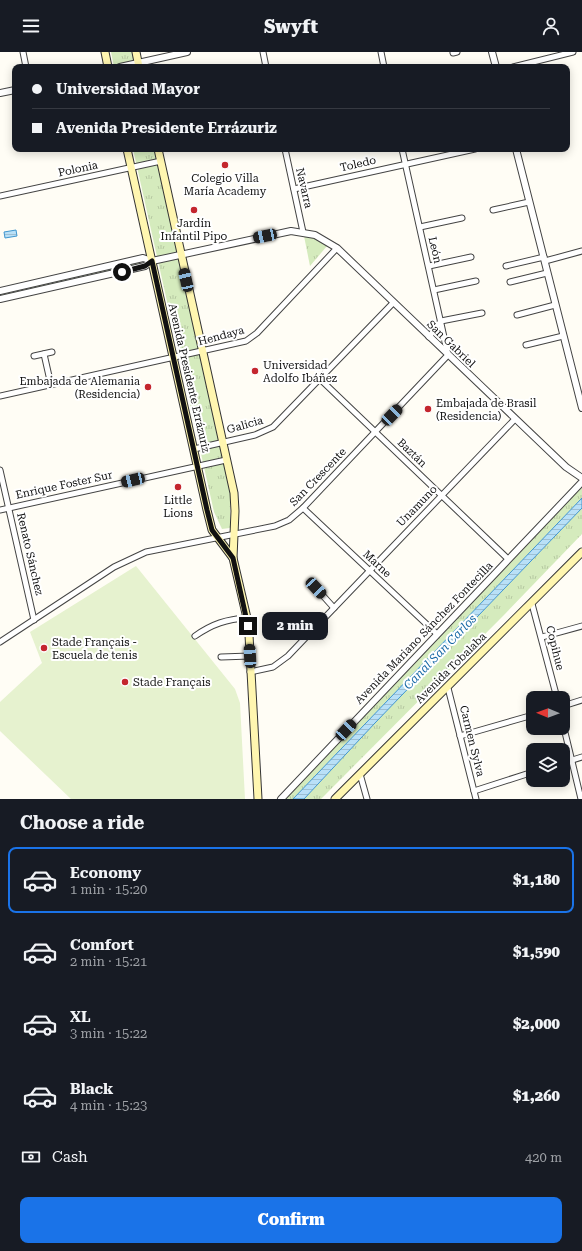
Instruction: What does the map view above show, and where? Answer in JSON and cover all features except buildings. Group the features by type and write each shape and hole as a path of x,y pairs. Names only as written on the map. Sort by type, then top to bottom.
{"main road":[{"path":"105,52 107,64"},
{"path":"136,52 139,64"},
{"name":"Avenida Presidente Errázuriz","path":"128,152 212,530 233,558"},
{"name":"Avenida Presidente Errázuriz","path":"158,152 234,493 235,534 233,558 247,618 258,799"},
{"name":"Avenida Tobalaba","path":"336,799 532,604 582,552"}],"street":[{"path":"23,52 25,64"},
{"path":"143,64 187,52"},
{"path":"263,52 265,64"},
{"path":"381,52 383,64"},
{"path":"492,52 495,64"},
{"path":"524,64 572,52"},
{"path":"0,93 12,91"},
{"name":"Navarra","path":"286,152 304,232"},
{"name":"León","path":"403,152 448,355"},
{"name":"Toledo","path":"294,189 461,152"},
{"path":"517,152 582,408"},
{"name":"Polonia","path":"0,196 160,161"},
{"path":"493,210 529,202"},
{"path":"420,227 462,218"},
{"path":"0,299 145,266 152,261 180,254 285,232 304,232"},
{"name":"San Gabriel","path":"304,232 320,237 337,248 566,467 582,478"},
{"name":"Hendaya","path":"0,396 239,343 252,337 337,248"},
{"path":"506,266 582,251"},
{"path":"429,266 471,257"},
{"path":"0,291 143,258 152,261"},
{"path":"510,282 547,273"},
{"path":"434,290 476,281"},
{"name":"Galicia","path":"194,448 261,433 273,427 393,303"},
{"path":"517,315 555,305"},
{"path":"429,337 441,321 482,313"},
{"path":"526,345 564,336"},
{"path":"34,356 52,352"},
{"path":"44,354 51,385"},
{"name":"San Crescente","path":"0,642 114,567 146,552 218,538 282,523 293,517 376,432 448,355"},
{"name":"Baztán","path":"320,379 508,559"},
{"name":"Unamuno","path":"250,672 266,669 284,660 515,419"},
{"name":"Enrique Foster Sur","path":"0,510 226,460"},
{"name":"Renato Sánchez","path":"0,470 34,620"},
{"name":"Avenida Mariano Sánchez Fontecilla","path":"281,799 582,482"},
{"name":"Marne","path":"303,508 437,634"},
{"path":"316,588 334,608"},
{"name":"Copihue","path":"532,604 542,637 554,691"},
{"path":"195,636 210,626 229,619 247,618"},
{"path":"542,637 582,626"},
{"path":"221,657 250,656"},
{"name":"Carmen Sylva","path":"448,688 476,799"},
{"path":"570,704 582,700"},
{"path":"460,736 526,717"},
{"path":"566,735 582,799"},
{"path":"572,760 582,757"},
{"path":"360,774 367,799"},
{"path":"474,791 526,774"}],"green space":[{"path":"111,52 132,52 135,64 113,64"},
{"path":"134,152 155,152 230,491 230,528 222,529 214,512"},
{"path":"304,236 313,238 327,246 310,266"},
{"path":"140,262 141,265 0,296 0,293"},
{"path":"582,486 582,498 293,799 285,799 328,750 516,557"},
{"path":"582,508 582,534 504,615 321,799 304,799 375,723"},
{"name":"Stade Français","path":"136,566 235,689 240,703 245,799 71,799 0,731 0,702 42,663 30,632"}],"water":[{"path":"16,230 17,236 5,238 4,232"},
{"name":"Canal San Carlos","path":"582,498 582,508 304,799 293,799"}],"place":[{"name":"Colegio Villa María Academy","path":"225,165"},
{"name":"Jardín Infantil Pipo","path":"194,210"},
{"name":"Universidad Adolfo Ibáñez","path":"255,371"},
{"name":"Embajada de Alemania (Residencia)","path":"148,387"},
{"name":"Embajada de Brasil (Residencia)","path":"428,409"},
{"name":"Little Lions","path":"178,487"},
{"name":"Stade Français - Escuela de tenis","path":"44,648"},
{"name":"Stade Français","path":"125,682"}],"route":[{"path":"122,272 145,266 152,261 212,530 233,558 248,626"}]}
